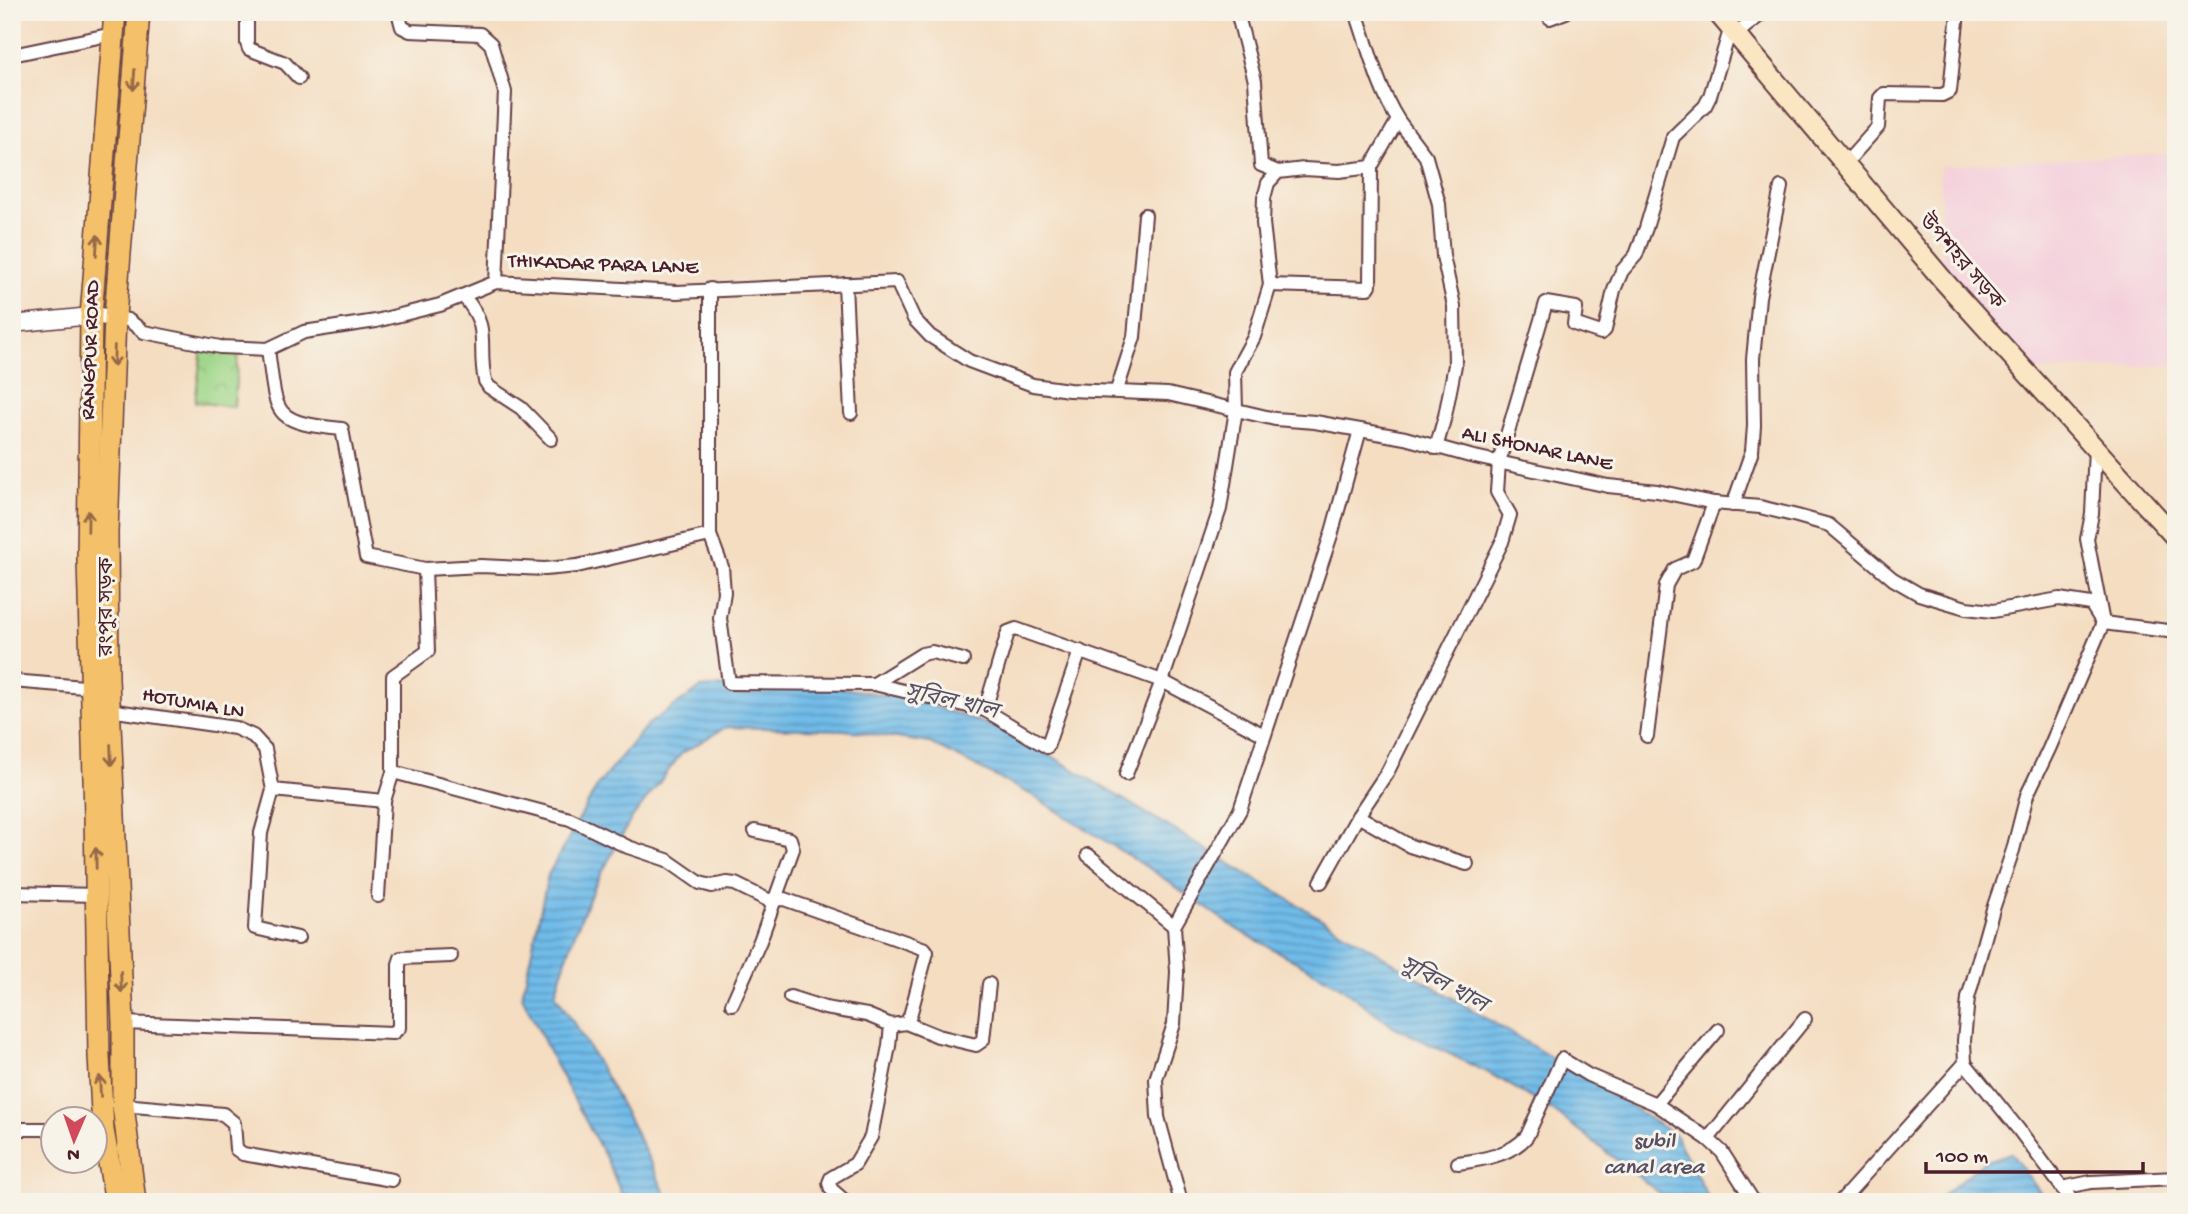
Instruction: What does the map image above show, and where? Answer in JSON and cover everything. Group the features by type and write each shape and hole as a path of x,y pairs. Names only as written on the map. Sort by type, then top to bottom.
{"highway":[{"name":"RANGPUR ROAD","path":"103,695 88,560 92,316 115,12"},
{"name":"রংপুর সড়ক","path":"99,1106 97,895 107,533 116,317 139,12"},
{"name":"রংপুর সড়ক","path":"103,695 123,1023 123,1105 135,1202"},
{"name":"রংপুর সড়ক","path":"108,1168 116,1202"}],"main road":[{"name":"উপশহর সড়ক","path":"1717,12 1943,280 2176,538"}],"street":[{"path":"247,12 249,49 285,63 299,78"},
{"path":"398,12 402,27 410,31 480,34 491,44 505,92 496,282"},
{"path":"1237,12 1255,81 1261,164 1278,172 1304,169 1339,171 1371,167"},
{"path":"1356,12 1369,59 1388,105 1426,157 1439,204 1443,256 1454,306 1455,365 1436,448"},
{"path":"1547,12 1550,18 1566,12"},
{"path":"1321,882 1358,816 1388,771 1502,542 1510,515 1497,492 1499,461 1546,303 1576,308 1574,324 1601,333 1605,330 1614,290 1622,271 1636,255 1646,228 1672,137 1705,106 1734,31 1764,12"},
{"path":"1844,164 1878,127 1880,99 1884,94 1941,95 1950,91 1958,12"},
{"path":"12,55 113,34"},
{"path":"1270,285 1368,288 1371,167 1398,120"},
{"path":"1126,774 1162,681 1220,509 1236,410 1235,372 1254,337 1270,285 1263,223 1264,198 1268,183 1278,172"},
{"path":"1733,505 1752,451 1753,359 1759,297 1782,187"},
{"path":"1117,390 1135,337 1145,215"},
{"name":"THIKADAR PARA LANE","path":"116,317 128,320 144,332 220,347 268,349 304,332 376,321 464,297 496,282 654,291 897,282"},
{"name":"ALI SHONAR LANE","path":"897,282 914,318 930,336 969,360 1033,385 1069,390 1168,394 1275,419 1405,438 1436,448 1608,486 1657,491 1714,503 1760,507 1829,525 1893,579 1919,594 1966,608 1993,611 2059,599 2091,604 2103,623"},
{"path":"845,284 850,414"},
{"path":"710,289 710,535 722,567 724,592 720,618 729,682 874,684 985,710 1047,747 1080,651"},
{"path":"464,297 475,310 482,327 485,381 489,387 521,408 551,439"},
{"path":"12,324 92,316 116,317"},
{"path":"268,349 275,402 284,416 303,425 342,429 366,557 425,569 481,566 545,569 577,566 710,535"},
{"path":"1181,1202 1158,1117 1156,1079 1174,1024 1177,972 1174,926 1240,810 1332,532 1360,430"},
{"path":"2073,1202 1965,1063 1964,1041 1968,998 2027,795 2103,623 2087,539 2092,514 2095,448"},
{"path":"1647,736 1666,585 1675,569 1693,561 1714,503"},
{"path":"378,896 384,801 393,772 393,676 428,651 425,569"},
{"path":"2103,623 2176,632"},
{"path":"985,710 1008,632 1016,629 1162,681 1264,736"},
{"path":"874,684 922,654 932,652 963,660"},
{"name":"HOTUMIA LN","path":"12,681 103,695 235,728 253,736 265,749 273,790"},
{"path":"393,772 570,819 628,847 667,860 700,883 712,886 735,884 768,900 784,899 925,948 927,955 906,1023"},
{"path":"298,938 255,929 261,832 273,790 384,801"},
{"path":"1358,816 1410,846 1467,864"},
{"path":"732,1004 776,901 793,849 790,839 755,831"},
{"path":"1087,855 1174,926"},
{"path":"12,893 97,895"},
{"path":"123,1023 393,1033 399,1028 401,958 451,956"},
{"path":"790,997 825,1008 867,1015 891,1025 906,1023 938,1036 976,1045 983,1040 989,984"},
{"path":"1708,1139 1805,1019"},
{"path":"846,1202 829,1184 831,1178 855,1164 871,1137 890,1046 891,1025"},
{"path":"1656,1104 1718,1030"},
{"path":"1458,1163 1487,1159 1521,1143 1527,1136 1562,1059 1587,1075 1656,1104 1708,1139 1722,1152 1754,1202"},
{"path":"1840,1202 1965,1063"},
{"path":"123,1105 223,1114 234,1123 236,1149 243,1154 392,1180"},
{"path":"12,1129 38,1129"},
{"path":"2062,1188 2091,1182 2176,1178"}],"shaded area":[{"path":"2176,153 2176,365 2025,371 1943,280 1940,166"}],"green space":[{"path":"202,348 238,354 234,407 195,402"}],"water":[{"name":"subil canal area","path":"811,683 916,700 1015,734 1610,1093 1675,1135 1711,1202 1671,1202 1555,1112 1498,1078 1393,1026 1335,983 1238,930 1153,871 1030,794 930,743 845,730 726,727 681,754 630,821 594,887 574,935 555,994 616,1095 669,1202 625,1202 607,1160 522,996 548,875 598,785 647,725 701,688"},
{"path":"2011,1153 2047,1202 1934,1202 1984,1162"}],"water label":[{"name":"সুবিল খাল","path":"951,703"},
{"name":"সুবিল খাল","path":"1443,986"}]}
